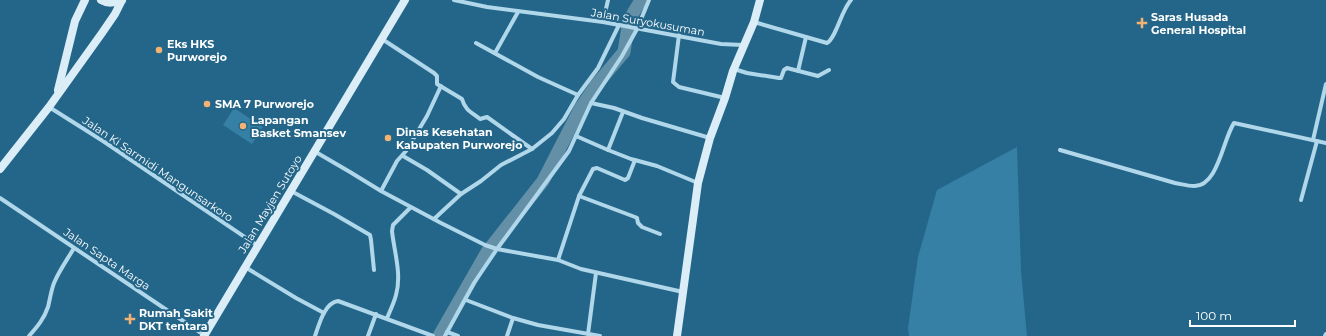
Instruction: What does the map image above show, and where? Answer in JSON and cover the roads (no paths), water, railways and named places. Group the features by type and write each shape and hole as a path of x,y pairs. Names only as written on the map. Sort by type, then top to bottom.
{"main road":[{"path":"57,95 75,21 85,0"},
{"path":"102,0 109,3 122,0"},
{"path":"0,169 4,158 57,95 110,21 122,0"},
{"name":"Jalan Mayjen Sutoyo","path":"204,336 405,0"},
{"path":"677,336 698,183 710,138 734,69 754,22 760,0"}],"street":[{"name":"Jalan Suryokusuman","path":"454,0 518,12 604,22 721,44 745,45"},
{"path":"604,22 608,0"},
{"path":"458,336 446,334 474,283 495,248 569,151 591,103 622,56 649,0"},
{"path":"754,22 823,42 829,42 833,37 839,19 847,4 851,0"},
{"path":"495,53 518,12"},
{"path":"434,219 461,194 481,181 501,165 532,148 552,132 564,118 578,95 598,68 619,26"},
{"path":"679,35 673,82 680,87 725,98"},
{"path":"798,71 806,37"},
{"path":"381,39 434,73 437,76 437,83 462,99 466,108 480,119 487,117 532,148"},
{"path":"476,43 538,77 578,95"},
{"path":"734,69 747,73 779,78 781,78 784,70 787,68 818,76 830,70"},
{"path":"1301,200 1326,84"},
{"path":"380,191 397,161 403,156 427,116 441,86"},
{"path":"591,103 614,108 710,138"},
{"name":"Jalan Ki Sarmidi Mangunsarkoro","path":"48,107 103,141 258,246"},
{"path":"608,150 623,112"},
{"path":"1060,150 1175,183 1194,186 1202,185 1214,173 1234,123 1326,143"},
{"path":"576,136 608,150 657,166 698,183"},
{"path":"314,151 410,208 485,245 558,260 581,269 683,292"},
{"path":"403,156 427,170 461,194"},
{"path":"558,260 579,196 593,169 597,168 624,180 628,178 635,160"},
{"path":"290,191 370,235 374,270"},
{"path":"579,196 635,217 637,218 639,225 660,234"},
{"name":"Jalan Sapta Marga","path":"0,198 204,336"},
{"path":"386,318 396,294 398,281 392,230 393,225 410,208"},
{"path":"30,336 45,314 48,307 50,294 59,272 74,248"},
{"path":"245,267 324,313"},
{"path":"588,334 596,272"},
{"path":"466,300 513,318 538,325 600,336"},
{"path":"315,336 324,313 331,304 338,301 433,336"},
{"path":"368,336 376,314"},
{"path":"507,336 513,318"}],"waterway":[{"path":"439,336 487,252 543,181 580,109 597,84 624,52 629,20 641,0"}],"place":[{"name":"Saras Husada General Hospital","path":"1142,23"},
{"name":"Eks HKS Purworejo","path":"159,50"},
{"name":"SMA 7 Purworejo","path":"207,104"},
{"name":"Lapangan Basket Smansev","path":"243,126"},
{"name":"Dinas Kesehatan Kabupaten Purworejo","path":"388,138"},
{"name":"Rumah Sakit DKT tentara","path":"130,319"}]}
